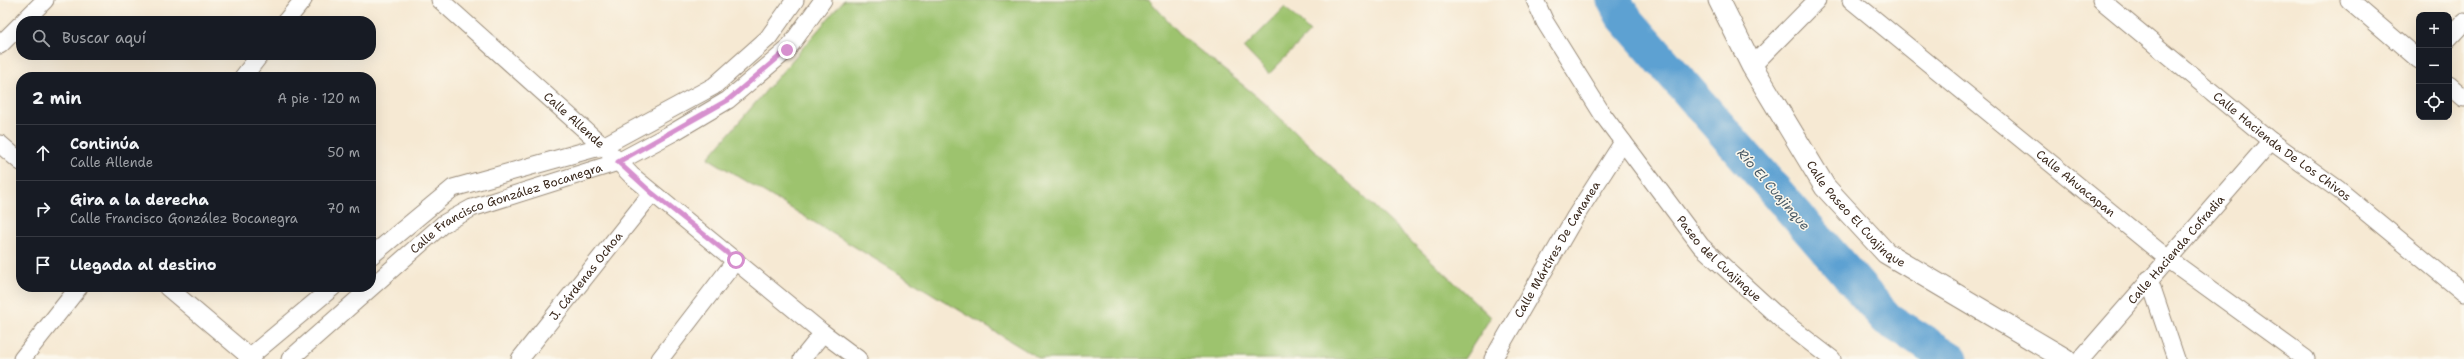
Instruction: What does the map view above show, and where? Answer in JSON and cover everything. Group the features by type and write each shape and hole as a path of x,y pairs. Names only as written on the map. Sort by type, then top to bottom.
{"street":[{"path":"29,16 45,0"},
{"path":"290,16 303,0"},
{"name":"Calle Allende","path":"440,0 603,146 652,193 736,260 823,333 858,359"},
{"name":"Calle Francisco González Bocanegra","path":"376,252 453,188 603,146 714,86 768,38 795,0"},
{"name":"Calle Francisco González Bocanegra","path":"376,283 443,224 472,208 618,162 728,100 787,50 823,0"},
{"name":"Paseo del Cuajinque","path":"1535,0 1554,35 1623,142 1701,246 1784,322 1832,359"},
{"name":"Calle Paseo El Cuajinque","path":"1719,0 1752,66 1825,187 1886,253 2065,359"},
{"path":"1752,66 1817,0"},
{"name":"Calle Ahuacapan","path":"1851,0 2167,258 2306,359"},
{"name":"Calle Hacienda De Los Chivos","path":"2101,0 2271,141 2339,190 2464,293"},
{"path":"2349,0 2416,57"},
{"path":"2452,35 2464,22"},
{"path":"0,45 16,29"},
{"path":"247,72 256,60"},
{"path":"2452,88 2464,98"},
{"name":"Calle Hacienda Cofradia","path":"2081,359 2167,258 2271,141"},
{"name":"Calle Mártires De Cananea","path":"1493,359 1575,217 1623,142"},
{"path":"0,144 16,158"},
{"name":"J. Cárdenas Ochoa","path":"520,359 652,193"},
{"path":"660,359 736,260"},
{"path":"2149,280 2176,359"},
{"path":"22,359 75,292"},
{"path":"173,292 249,358 327,292"},
{"name":"Calle Francisco González Bocanegra","path":"290,359 366,292"},
{"path":"802,359 823,333"}],"green space":[{"path":"844,0 1149,0 1184,38 1259,98 1491,317 1464,359 1040,359 708,158"},
{"path":"1285,7 1310,32 1269,74 1244,48"}],"waterway":[{"name":"Río El Cuajinque","path":"1614,0 1622,15 1887,319 1951,359"}],"route":[{"path":"736,260 652,193 618,162 674,132 728,100 787,50"}]}
